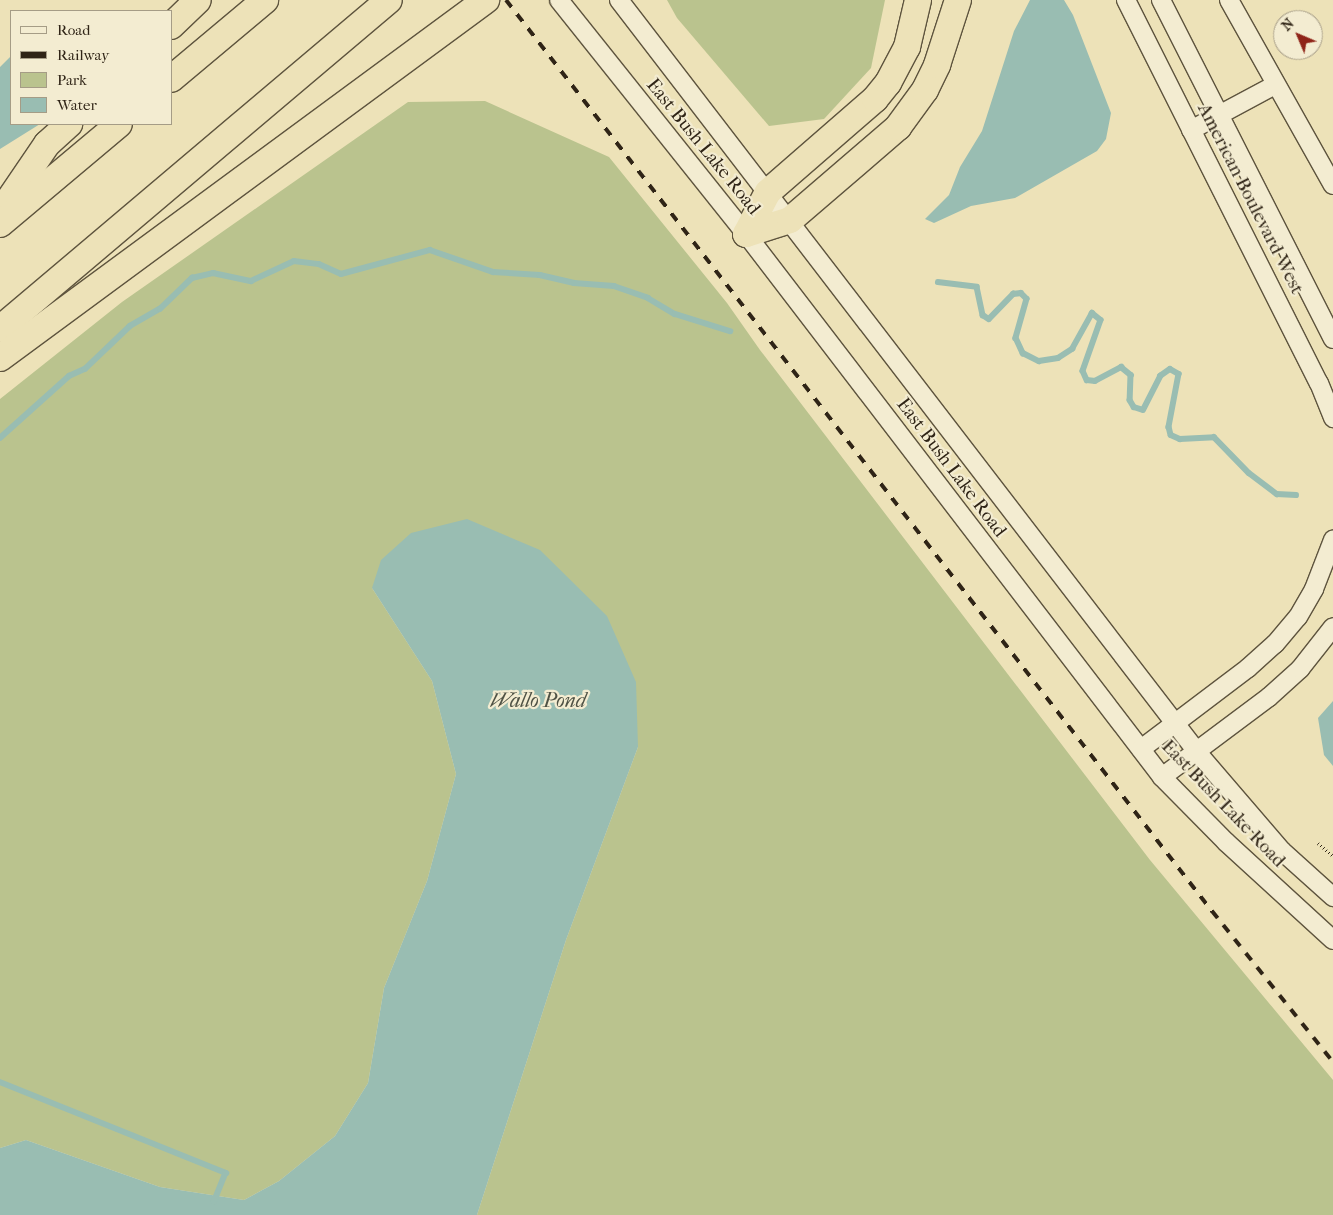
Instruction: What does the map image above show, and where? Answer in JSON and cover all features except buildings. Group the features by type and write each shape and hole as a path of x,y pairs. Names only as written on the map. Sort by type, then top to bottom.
{"highway":[{"path":"172,25 198,0"},
{"path":"172,78 265,0"},
{"path":"0,329 389,0"},
{"path":"0,358 486,0"},
{"path":"746,234 768,192 875,99 888,83 907,47 918,0"},
{"path":"746,234 790,220 898,127 925,90 937,65 958,0"},
{"path":"0,213 48,144 68,125"},
{"path":"0,224 117,125"}],"street":[{"name":"East Bush Lake Road","path":"559,0 746,234 1162,777 1226,842 1333,940"},
{"name":"East Bush Lake Road","path":"619,0 790,220 1197,752 1282,850 1333,897"},
{"name":"American Boulevard West","path":"1126,0 1319,383 1333,418"},
{"name":"American Boulevard West","path":"1161,0 1333,339"},
{"path":"1229,0 1275,85 1333,185"},
{"path":"1191,130 1275,85"},
{"path":"1140,749 1248,668 1275,644 1298,617 1314,589 1333,540"},
{"path":"1162,777 1270,697 1300,669 1333,627"}],"path":[{"path":"1318,843 1333,856"}],"green space":[{"path":"667,0 885,0 871,68 824,119 769,126 677,18"},
{"path":"485,101 609,157 727,303 760,350 1150,860 1333,1080 1333,1215 477,1215 566,940 638,747 372,588 432,681 456,774 427,881 384,988 368,1083 335,1136 279,1181 244,1200 160,1187 26,1140 0,1148 0,399 122,302 408,102"}],"water":[{"path":"1030,0 1064,0 1073,15 1111,113 1106,139 1097,151 1015,198 971,206 934,223 925,219 949,195 960,167 982,131 1014,31"},
{"path":"10,57 10,125 38,125 0,149 0,67"},
{"name":"Wallo Pond","path":"467,519 540,550 607,616 636,682 638,747 566,940 477,1215 0,1215 0,1148 26,1140 160,1187 244,1200 279,1181 335,1136 368,1083 384,988 427,881 456,774 432,681 372,588 381,560 411,533"},
{"path":"1333,701 1333,766 1324,755 1318,718"}],"waterway":[{"path":"0,438 69,376 85,369 130,326 160,309 192,278 213,273 251,281 294,261 319,264 341,274 430,250 493,272 540,275 574,283 614,286 648,298 675,314 730,331"},
{"path":"938,282 977,287 983,315 989,319 1013,294 1021,293 1027,299 1016,338 1023,353 1039,361 1058,358 1072,349 1092,313 1101,320 1083,371 1087,380 1095,381 1121,367 1131,375 1130,400 1134,407 1143,410 1160,376 1170,369 1179,374 1169,427 1171,435 1180,439 1214,437 1249,473 1277,494 1296,495"},
{"path":"0,1082 226,1173 214,1202"}],"railway":[{"path":"506,0 1212,911 1333,1062"}]}
